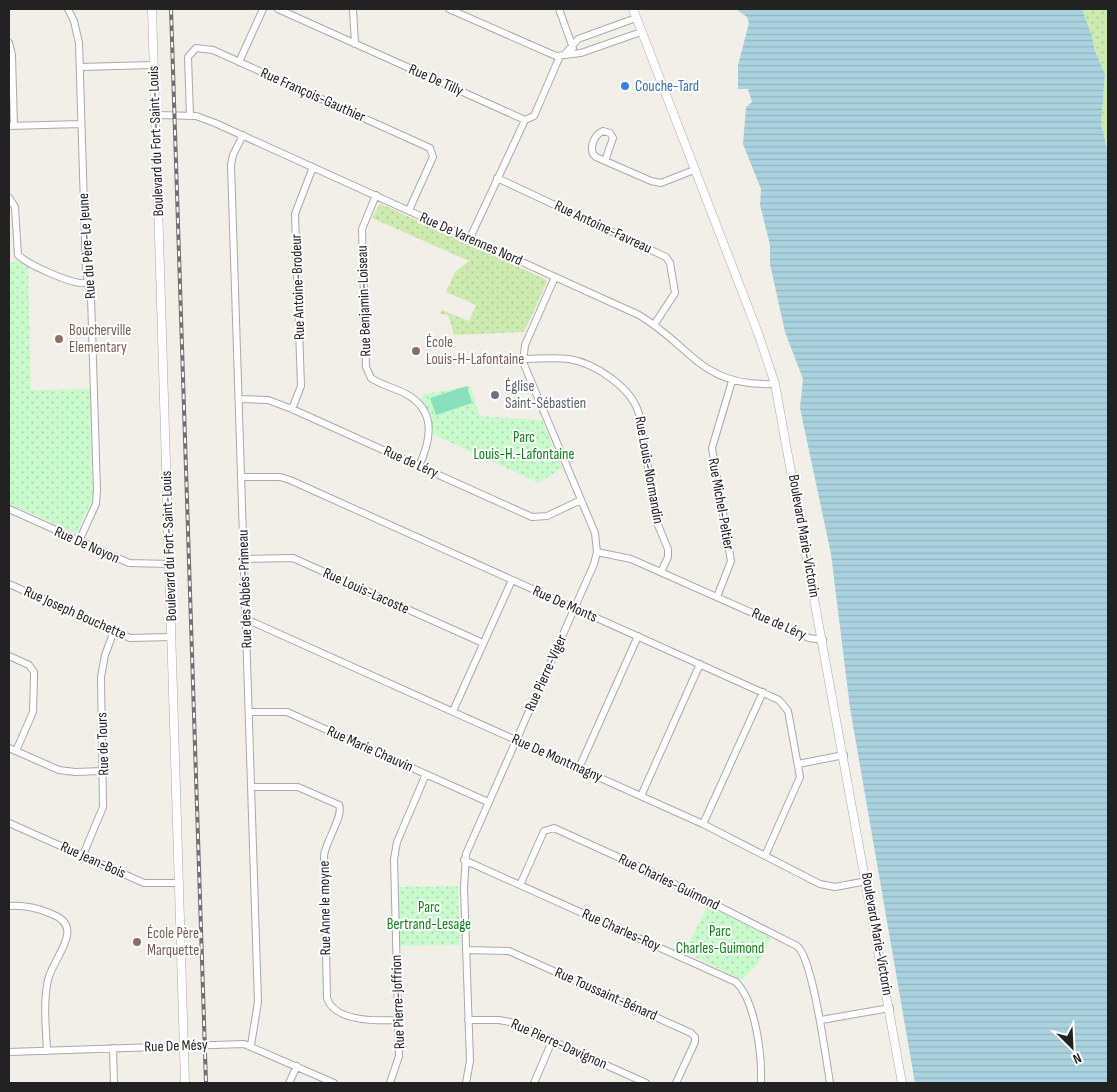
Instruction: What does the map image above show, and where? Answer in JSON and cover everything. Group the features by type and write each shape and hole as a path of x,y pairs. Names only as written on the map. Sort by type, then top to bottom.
{"street":[{"name":"Rue du Père-Le Jeune","path":"68,9 78,37 80,67 98,497 79,541"},
{"name":"Boulevard du Fort-Saint-Louis","path":"152,9 185,1083"},
{"path":"239,62 263,9"},
{"name":"Rue De Tilly","path":"278,9 524,120"},
{"path":"353,9 355,44"},
{"path":"448,9 553,56 575,54 641,32"},
{"path":"559,9 575,54"},
{"name":"Boulevard Marie-Victorin","path":"633,9 758,333 775,384 867,881 902,1083"},
{"path":"470,238 524,120 534,116 563,55 578,39 636,18"},
{"path":"9,43 12,55 12,126 81,124"},
{"name":"Rue François-Gauthier","path":"190,115 188,57 192,50 206,48 430,148 434,157 409,210"},
{"path":"80,67 154,64"},
{"name":"Rue De Varennes Nord","path":"155,114 190,115 209,120 639,315 654,325 699,364 732,381 775,384"},
{"path":"605,161 613,138 610,133 602,131 597,134 592,151 596,157 605,161 656,183 694,170"},
{"name":"Rue des Abbés-Primeau","path":"243,135 233,155 231,165 258,1002 251,1046"},
{"name":"Rue Antoine-Brodeur","path":"292,409 301,386 296,211 313,167"},
{"name":"Rue Antoine-Favreau","path":"498,178 666,257 670,263 675,293 654,325"},
{"name":"Rue Benjamin-Loiseau","path":"376,195 362,229 366,367 370,378 406,394 424,413 430,436 419,466"},
{"path":"9,198 15,207 18,255 28,262 75,282 88,283"},
{"path":"556,277 525,346 523,359 595,533 597,552"},
{"name":"Rue Louis-Normandin","path":"523,359 575,360 603,374 634,401 639,414 658,525 668,549 668,557 661,572"},
{"name":"Rue Michel-Peltier","path":"717,597 731,561 712,448 732,381"},
{"name":"Rue de Léry","path":"239,399 268,400 292,409 535,518 547,516 581,500"},
{"name":"Rue De Monts","path":"242,477 280,477 290,480 780,700 786,708 798,764 799,781 765,856"},
{"name":"Rue De Noyon","path":"9,509 129,564 170,564"},
{"name":"Rue de Léry","path":"597,552 627,557 809,638 823,640"},
{"name":"Rue Pierre-Viger","path":"466,1083 470,1061 464,860 575,608 597,552"},
{"name":"Rue Louis-Lacoste","path":"244,559 293,558 483,643"},
{"path":"453,711 512,580"},
{"name":"Rue Joseph Bouchette","path":"9,584 135,639 172,637"},
{"name":"Rue De Montmagny","path":"246,619 704,824 824,885 834,887 867,881"},
{"name":"Rue de Tours","path":"83,855 103,807 101,677 105,655 114,631"},
{"path":"579,768 638,636"},
{"path":"9,656 29,665 34,679 33,712 16,751"},
{"path":"641,796 700,664"},
{"path":"704,824 763,692"},
{"name":"Rue Marie Chauvin","path":"249,712 287,712 488,802"},
{"path":"9,748 59,770 103,771"},
{"path":"798,764 844,755"},
{"name":"Rue Pierre-Joffrion","path":"390,1083 399,1060 394,854 426,774"},
{"name":"Rue Anne le moyne","path":"251,787 298,787 339,805 340,813 326,845 324,856 327,998 334,1008 361,1020 398,1020"},
{"name":"Rue Jean-Bois","path":"9,823 144,883 180,883"},
{"name":"Rue Charles-Guimond","path":"520,885 542,834 547,829 554,828 651,872 800,948 804,955 821,1020 830,1083"},
{"name":"Rue Charles-Roy","path":"464,860 736,982 748,1002 761,1056 761,1083"},
{"path":"9,906 26,905 39,908 63,919 68,926 67,936 48,980 46,998 47,1050"},
{"name":"Rue Toussaint-Bénard","path":"466,950 509,951 691,1033 695,1036 695,1042 676,1083"},
{"path":"821,1020 890,1008"},
{"name":"Rue Pierre-Davignon","path":"468,1020 505,1020 646,1083"},
{"path":"534,1083 552,1041"},
{"name":"Rue De Mésy","path":"9,1052 185,1046 251,1046 334,1083"},
{"path":"113,1048 114,1083"},
{"path":"289,1083 297,1066"}],"green space":[{"path":"1082,9 1108,9 1108,153 1101,124 1105,74 1095,51 1092,35"},
{"path":"381,204 545,279 547,282 524,332 454,335 448,315 440,314 442,310 469,321 476,305 446,292 455,272 469,261 372,218"},
{"path":"16,260 28,266 31,390 90,389 93,499 76,533 9,504 9,262 12,263"},
{"path":"467,386 472,403 436,415 430,398"},
{"name":"Parc Louis-H.-Lafontaine","path":"470,386 480,416 542,420 562,468 539,483 434,435 430,413 420,399 425,394"},
{"name":"Parc Bertrand-Lesage","path":"458,886 460,945 400,946 398,887"},
{"name":"Parc Charles-Guimond","path":"708,905 771,938 760,961 742,980 685,952"}],"water":[{"path":"736,9 1082,9 1092,36 1095,51 1105,74 1101,124 1108,153 1108,1083 915,1083 850,708 831,554 800,408 803,379 785,332 770,264 770,245 760,205 761,189 743,144 746,107 752,102 748,89 738,89 738,65 749,23 747,17"}],"railway":[{"path":"171,9 206,1083"}],"place":[{"name":"Couche-Tard","path":"625,86"},
{"name":"Boucherville Elementary","path":"59,339"},
{"name":"École Louis-H-Lafontaine","path":"416,351"},
{"name":"Église Saint-Sébastien","path":"495,395"},
{"name":"École Père Marquette","path":"137,942"}]}
